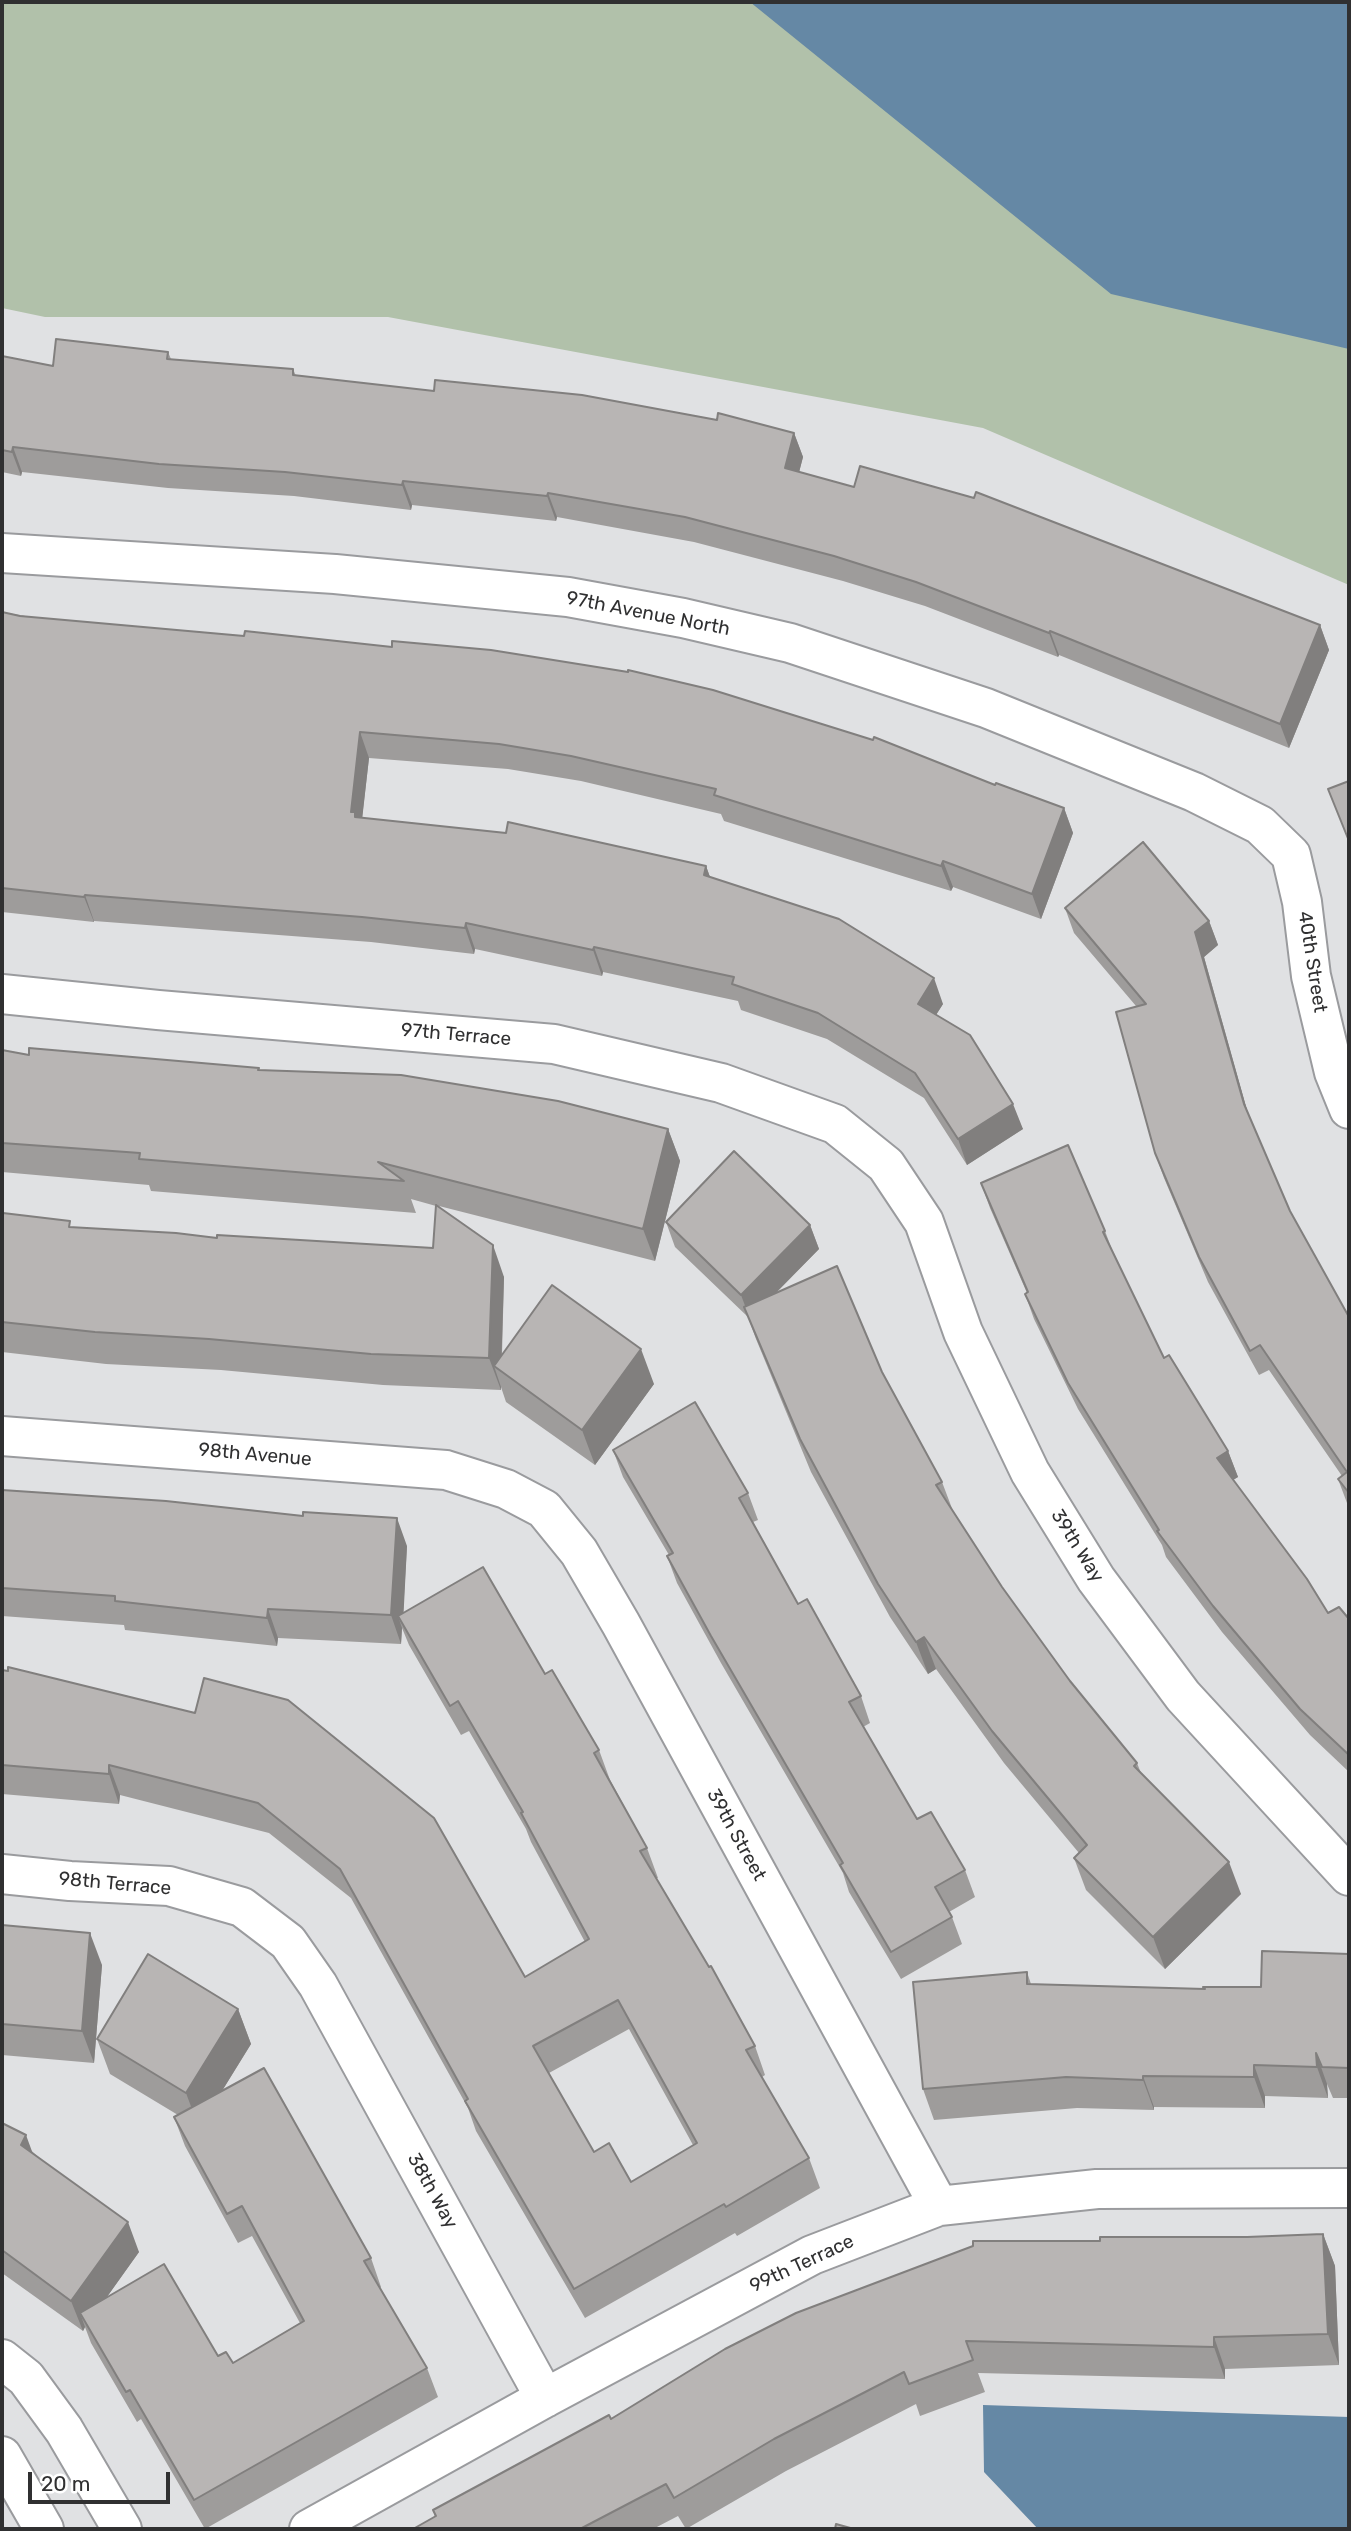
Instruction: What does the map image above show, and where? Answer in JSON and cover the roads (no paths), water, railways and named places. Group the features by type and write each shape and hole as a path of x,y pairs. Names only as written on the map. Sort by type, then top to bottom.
{"street":[{"name":"97th Avenue North","path":"2,553 335,574 568,597 683,618 790,643 986,708 1194,792 1260,825"},
{"name":"40th Street","path":"1260,825 1291,855 1302,902 1311,976 1334,1072 1349,1109"},
{"name":"97th Terrace","path":"2,994 554,1044 721,1083 835,1124 886,1165"},
{"name":"39th Way","path":"886,1165 924,1222 963,1332 1030,1472 1096,1579 1183,1696 1349,1876"},
{"name":"98th Avenue","path":"2,1436 446,1470 506,1489"},
{"name":"39th Street","path":"506,1489 544,1509 579,1552 939,2206"},
{"name":"98th Terrace","path":"2,1874 70,1881 169,1886 242,1907 288,1942 318,1985"},
{"name":"38th Way","path":"318,1985 545,2398"},
{"name":"99th Terrace","path":"309,2529 545,2398 812,2255 939,2206 1097,2189 1349,2188"},
{"path":"2,2359 26,2378 64,2430 122,2529"},
{"path":"2,2456 44,2529"}],"water":[{"path":"750,2 1349,2 1349,349 1111,294"},
{"path":"983,2405 1349,2417 1349,2529 1038,2529 984,2472"}]}
